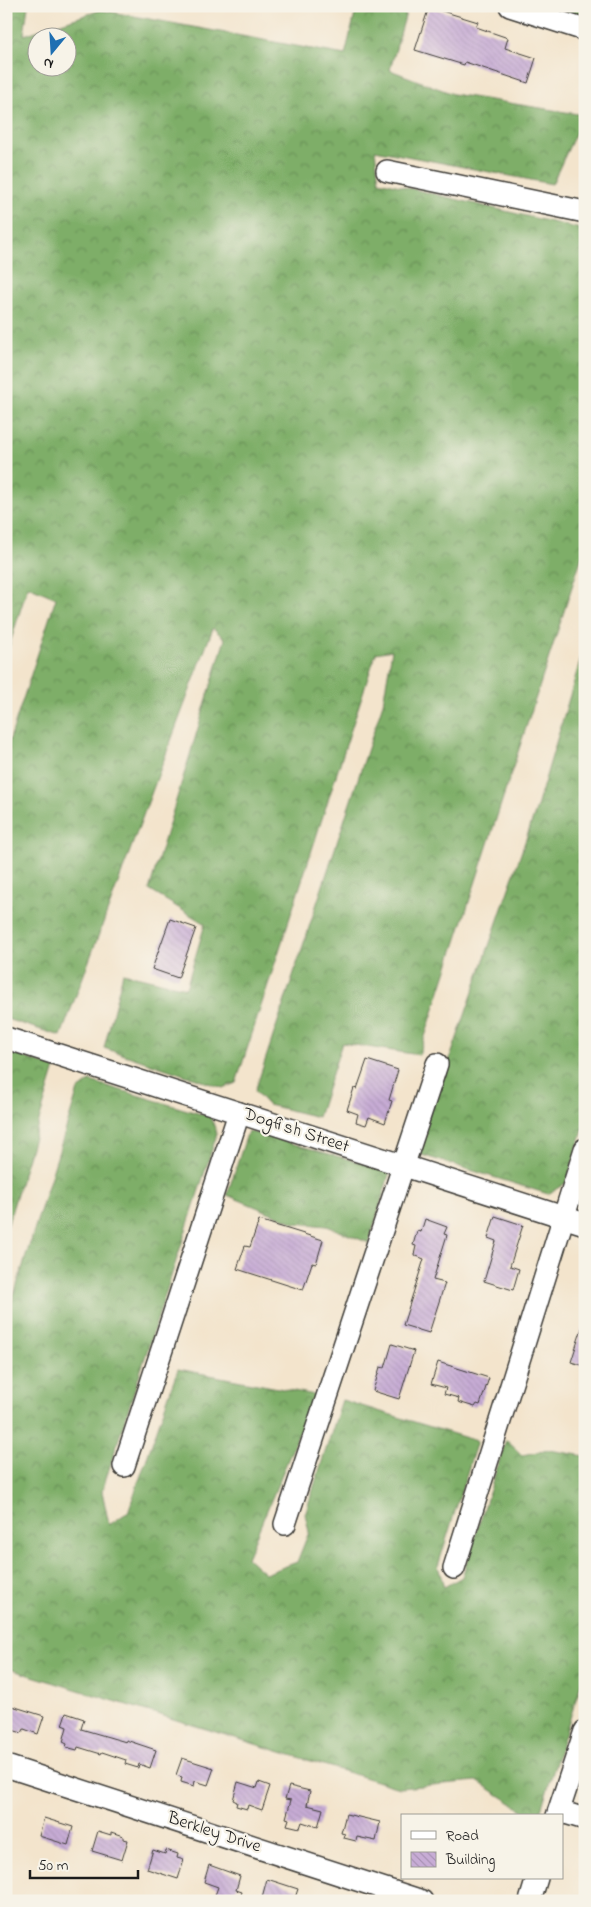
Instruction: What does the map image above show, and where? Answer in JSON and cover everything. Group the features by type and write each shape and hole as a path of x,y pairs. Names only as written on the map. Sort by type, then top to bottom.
{"street":[{"path":"510,6 585,30"},
{"path":"387,172 585,212"},
{"name":"Dogfish Street","path":"6,1038 585,1224"},
{"path":"285,1524 437,1064"},
{"path":"124,1466 239,1113"},
{"path":"454,1568 585,1150"},
{"path":"558,1813 585,1731"},
{"name":"Berkley Drive","path":"6,1766 422,1901"},
{"path":"564,1814 585,1819"},
{"path":"530,1901 536,1880"}],"green space":[{"path":"6,6 28,6 24,35 28,34 28,78 78,78 78,28 46,28 101,10 345,55 357,6 408,6 390,70 453,94 584,115 552,184 375,150 379,181 585,230 585,547 419,1055 342,1043 318,1117 268,1105 255,1091 383,703 392,650 376,653 236,1083 223,1088 104,1048 123,973 186,988 205,924 149,890 225,639 213,628 61,1036 6,1019 6,751 56,598 28,586 6,656"},
{"path":"567,6 585,6 585,19 566,13"},
{"path":"585,644 585,1124 566,1183 548,1194 422,1155 415,1143 447,1067 537,807"},
{"path":"6,1051 55,1068 6,1230"},
{"path":"90,1081 211,1117 217,1134 102,1491 109,1525 128,1512 178,1369 315,1395 247,1558 265,1574 297,1562 309,1532 305,1514 342,1400 477,1441 438,1566 444,1587 462,1577 506,1440 522,1455 549,1450 585,1456 585,1671 540,1814 524,1811 477,1781 399,1788 6,1668 6,1320 78,1090"},
{"path":"248,1131 390,1171 369,1243 327,1226 295,1223 227,1195"}],"building":[{"path":"429,7 478,22 476,27 508,38 505,48 536,58 528,83 465,62 464,65 415,50"},
{"path":"170,919 196,928 178,978 152,969"},
{"path":"367,1060 398,1070 389,1100 392,1101 385,1123 369,1117 366,1125 356,1122 358,1114 347,1110 354,1088 357,1089"},
{"path":"495,1216 523,1225 510,1266 519,1269 513,1290 484,1281 496,1241 488,1238"},
{"path":"425,1219 447,1227 444,1234 447,1235 433,1280 445,1283 429,1333 403,1325 424,1259 414,1255 416,1246 413,1245 417,1231 421,1232"},
{"path":"259,1220 323,1240 316,1264 312,1263 303,1290 237,1269 245,1246 250,1247"},
{"path":"582,1328 585,1328 585,1366 571,1362"},
{"path":"392,1344 414,1351 399,1399 373,1391 380,1367 385,1368"},
{"path":"438,1362 489,1378 480,1405 477,1404 475,1407 458,1402 459,1398 444,1394 446,1388 431,1384"},
{"path":"12,1706 44,1716 38,1734 24,1729 22,1733 9,1729 10,1725 7,1724"},
{"path":"66,1713 84,1719 81,1729 126,1742 126,1740 156,1750 150,1768 139,1764 138,1768 125,1764 126,1760 102,1752 101,1754 78,1747 77,1750 66,1747 67,1744 63,1742 67,1727 62,1725"},
{"path":"182,1758 214,1768 208,1785 195,1781 194,1786 181,1782 182,1777 176,1775"},
{"path":"238,1782 257,1788 259,1782 270,1786 262,1810 248,1805 247,1809 236,1806 237,1802 233,1800"},
{"path":"289,1786 310,1791 307,1805 323,1809 318,1827 302,1822 300,1828 287,1825 289,1819 286,1818 291,1800 285,1799"},
{"path":"346,1814 380,1822 376,1841 357,1837 356,1841 344,1838 345,1834 341,1833"},
{"path":"44,1818 73,1827 68,1845 39,1836"},
{"path":"98,1831 111,1835 111,1832 128,1840 122,1860 92,1851"},
{"path":"153,1850 165,1854 166,1850 178,1854 177,1858 184,1860 178,1879 147,1869"},
{"path":"209,1865 240,1876 236,1890 242,1892 239,1901 213,1901 218,1887 204,1882"},
{"path":"267,1879 298,1889 294,1901 261,1901"}]}
